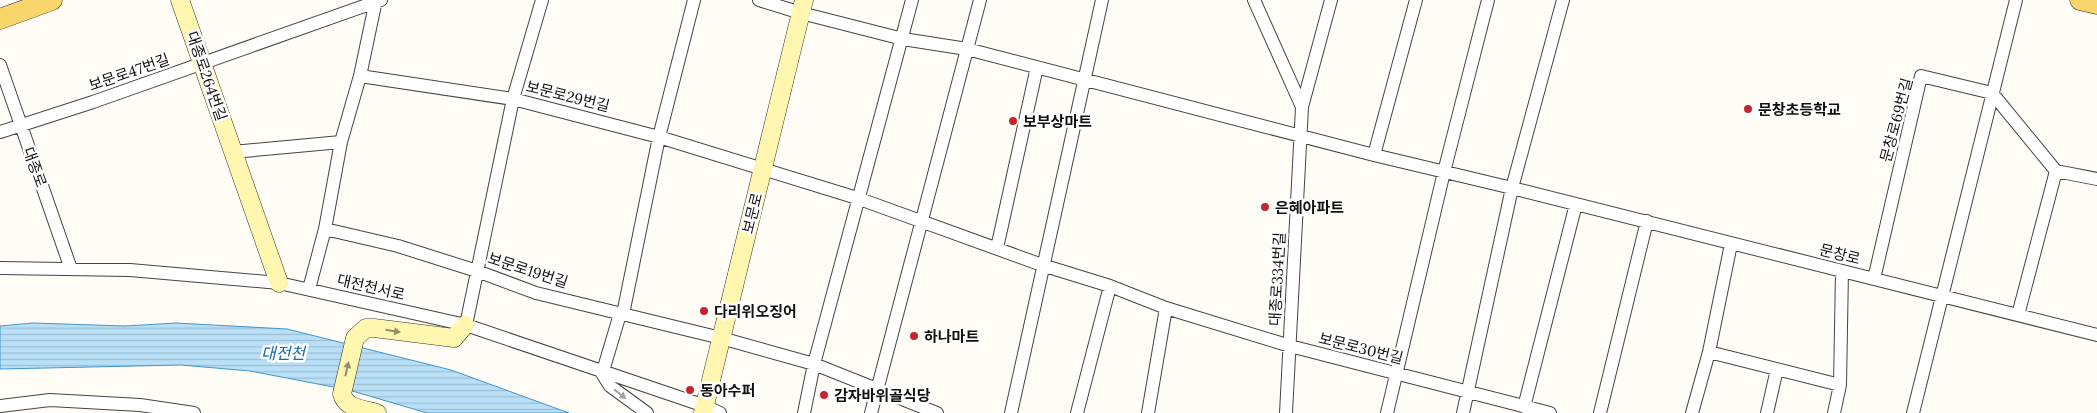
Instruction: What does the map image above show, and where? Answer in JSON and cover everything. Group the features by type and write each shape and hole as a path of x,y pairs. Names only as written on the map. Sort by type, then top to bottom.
{"main road":[{"path":"0,19 52,0"},
{"path":"2080,0 2097,4"}],"street":[{"name":"대종로264번길","path":"180,0 279,283"},
{"path":"377,413 344,402 342,394 354,338 366,328 454,338 466,325 514,99 542,0"},
{"path":"647,413 610,386 601,371 622,314 659,137 694,0"},
{"path":"759,0 803,7"},
{"path":"804,413 814,364 857,198 903,39 912,0"},
{"path":"871,413 920,221 980,0"},
{"path":"1011,413 1042,265 1102,0"},
{"path":"1254,0 1302,107"},
{"name":"대종로334번길","path":"1286,413 1302,107 1331,0"},
{"path":"1374,155 1416,0"},
{"path":"1387,413 1444,172 1488,0"},
{"path":"1463,413 1469,393 1512,188 1562,0"},
{"path":"1913,413 2016,0"},
{"name":"보문로47번길","path":"0,132 203,64 378,1"},
{"path":"309,289 325,229 341,142 360,76 378,1"},
{"name":"문창로","path":"803,7 903,39 967,49 1084,78 1181,106 1374,155 1647,221 1731,244 2097,335"},
{"name":"보문로","path":"709,411 722,338 803,7"},
{"name":"대종로","path":"0,65 71,269"},
{"path":"997,248 1036,67"},
{"name":"보문로29번길","path":"360,76 514,99 659,137 763,170"},
{"name":"문창로69번길","path":"1874,279 1921,76 1992,93"},
{"path":"1992,93 2056,171 2097,179"},
{"path":"233,152 341,142"},
{"name":"보문로30번길","path":"763,170 857,198 1042,265 1110,286 1166,308 1290,346 1550,413"},
{"path":"2018,315 2056,171"},
{"path":"1524,407 1576,204"},
{"path":"1600,413 1647,221"},
{"name":"보문로19번길","path":"325,229 398,246 477,271 536,293 722,338 814,364 936,413"},
{"path":"1692,413 1709,352 1731,244"},
{"name":"대전천서로","path":"0,268 130,270 279,283 309,289 466,325 601,371 709,411"},
{"path":"1834,413 1840,385 1842,271"},
{"path":"1077,413 1110,286"},
{"path":"1148,413 1166,308"},
{"path":"1709,352 1840,385"},
{"path":"1767,413 1777,369"},
{"path":"0,406 50,400 140,405 194,413"}],"water":[{"name":"대전천","path":"33,323 125,326 176,323 287,329 451,370 569,413 427,413 349,390 250,371 181,365 0,369 0,326"}],"place":[{"name":"문창초등학교","path":"1748,109"},
{"name":"보부상마트","path":"1013,121"},
{"name":"은혜아파트","path":"1265,207"},
{"name":"다리위오징어","path":"704,311"},
{"name":"하나마트","path":"914,336"},
{"name":"동아수퍼","path":"690,390"},
{"name":"감자바위골식당","path":"824,395"}]}
